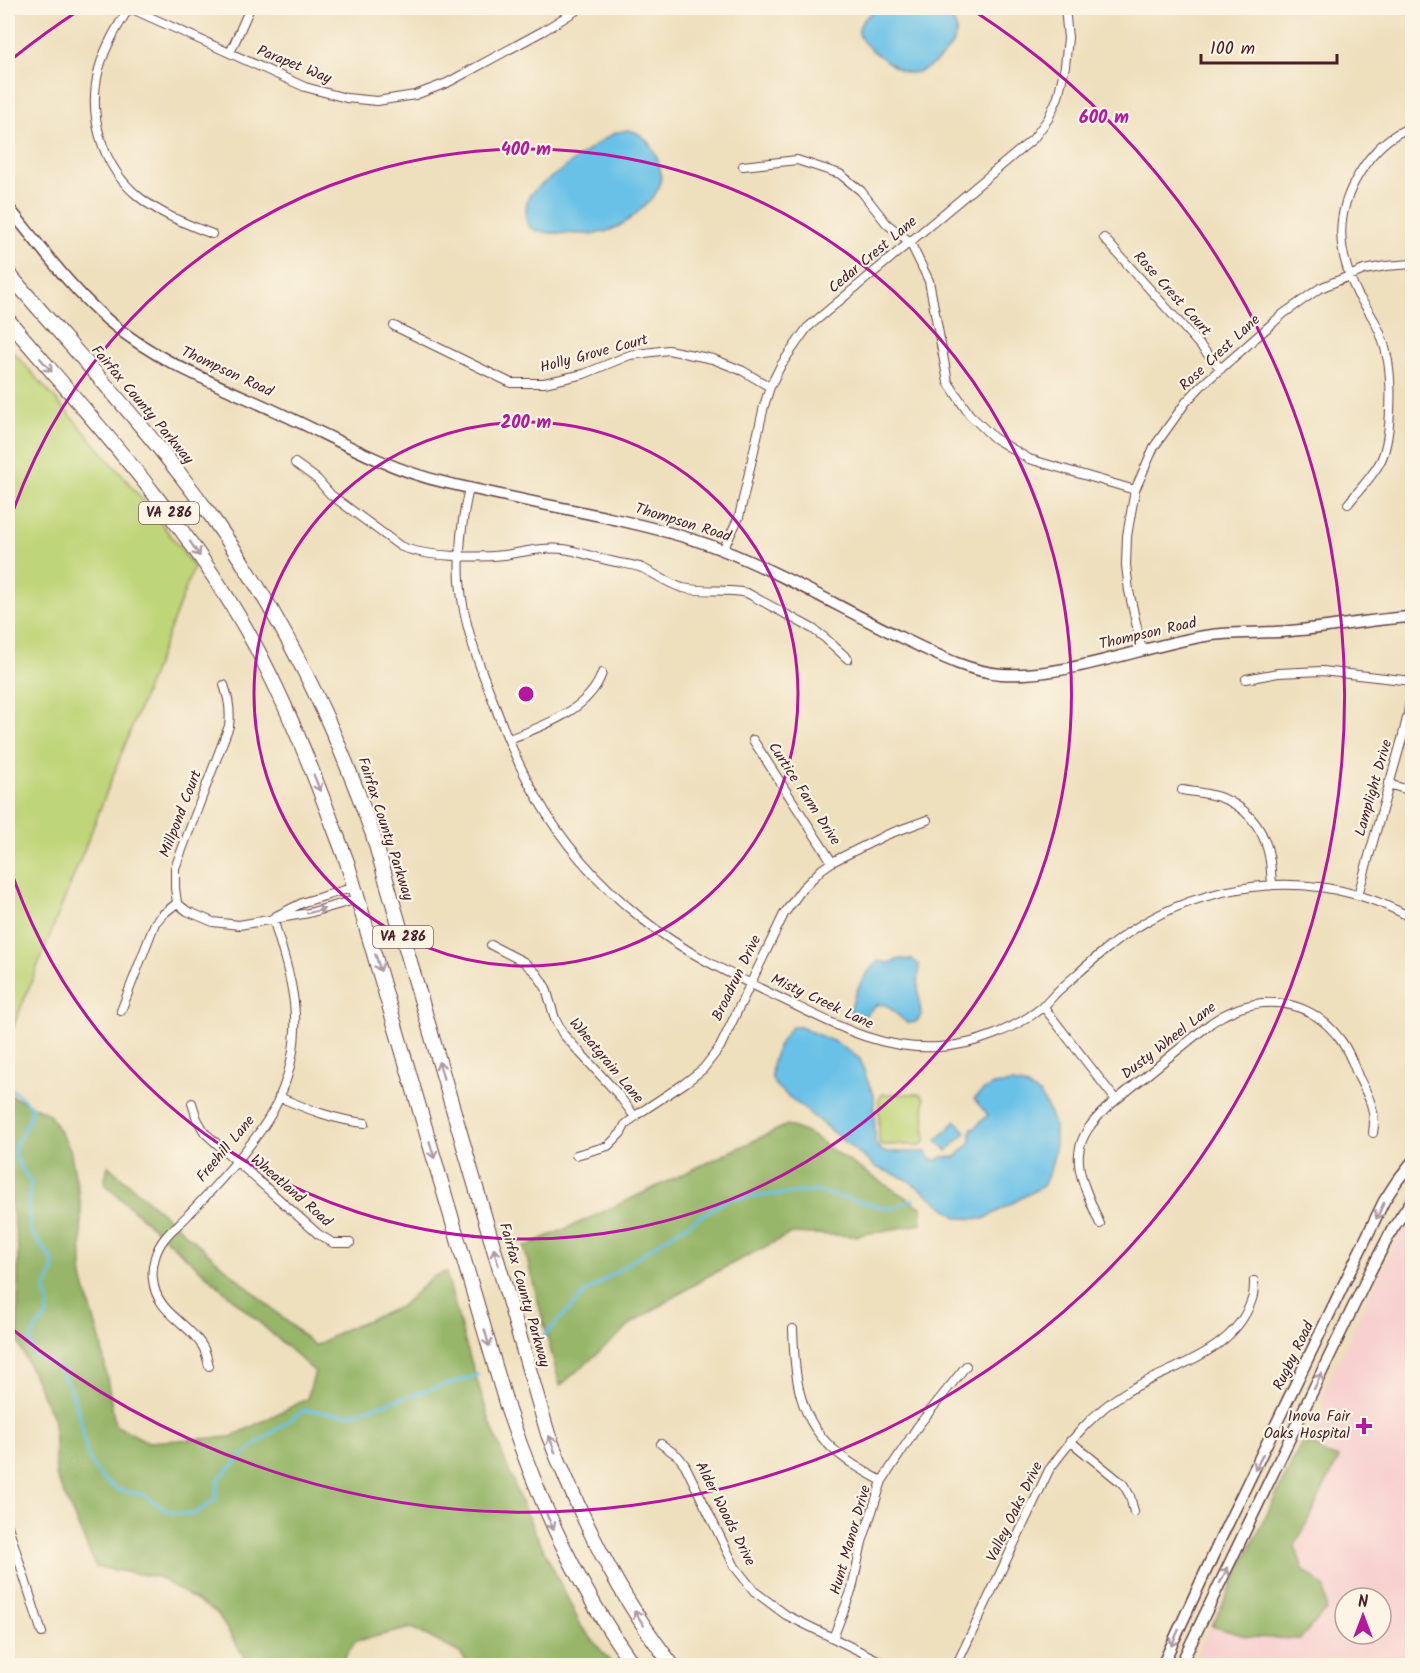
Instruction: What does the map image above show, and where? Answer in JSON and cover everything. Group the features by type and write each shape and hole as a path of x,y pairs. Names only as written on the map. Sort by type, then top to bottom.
{"highway":[{"name":"Fairfax County Parkway","path":"8,273 154,442 211,516 267,603 320,703 373,835 548,1434 576,1502 609,1568 656,1643 673,1665"},
{"name":"VA 286","path":"8,320 147,484 196,549 247,630 275,684 292,721 347,862 504,1399 525,1460 552,1526 575,1570 634,1665"}],"street":[{"name":"Parapet Way","path":"130,8 305,87 327,94 365,100 396,99 427,92 543,31 580,8"},
{"path":"130,8 105,52 97,78 95,112 102,146 115,171 137,196 183,222 212,234"},
{"path":"230,53 250,8"},
{"name":"Cedar Crest Lane","path":"723,550 739,517 764,406 781,365 807,328 1033,139 1048,119 1058,97 1068,38 1065,8"},
{"path":"1348,504 1380,463 1387,444 1389,427 1388,361 1381,336 1370,312 1359,296 1342,255 1340,238 1344,207 1364,166 1385,141 1399,131 1413,127"},
{"path":"743,166 797,160 840,174 861,190 887,224 910,242 930,280 948,382 969,414 994,438 1029,459 1135,490"},
{"name":"Thompson Road","path":"8,207 63,276 83,297 110,322 172,363 378,461 439,481 645,526 723,550 776,573 942,657 970,668 1005,674 1048,671 1206,636 1292,631 1384,618 1413,617"},
{"name":"Rose Crest Court","path":"1104,238 1221,369"},
{"name":"Rose Crest Lane","path":"1142,650 1129,591 1126,565 1127,536 1135,490 1154,447 1186,402 1282,314 1320,288 1364,270 1413,264"},
{"name":"Holly Grove Court","path":"393,326 511,384 544,383 584,374 630,355 668,350 713,359 743,371 770,387"},
{"path":"295,463 312,475 331,495 400,546 411,551 460,556 497,556 542,549 561,549 639,567 669,583 684,588 747,593 813,629 848,658"},
{"name":"Misty Creek Lane","path":"469,488 463,515 460,556 463,607 478,664 509,739 533,792 545,812 572,849 602,883 643,920 675,943 750,984 867,1038 911,1047 942,1047 972,1042 1004,1030 1043,1006 1106,949 1149,920 1195,900 1232,890 1272,885 1316,888 1358,895 1413,918"},
{"path":"1246,679 1278,673 1322,670 1413,681"},
{"path":"509,739 555,720 586,699 595,689 602,673"},
{"name":"Millpond Court","path":"177,903 175,868 229,726 230,703 224,685"},
{"name":"Lamplight Drive","path":"1358,895 1408,714 1413,687"},
{"name":"Curtice Farm Drive","path":"753,740 832,862"},
{"path":"1388,784 1413,791"},
{"path":"1182,790 1224,799 1250,817 1263,835 1268,849 1272,885"},
{"name":"Broadrun Drive","path":"576,1155 608,1146 621,1133 625,1125 703,1069 720,1047 779,923 802,889 832,862 886,835 927,820"},
{"path":"121,1011 155,923 177,903 187,911 213,922 251,923 273,918 304,902 356,893"},
{"name":"Freehill Lane","path":"209,1366 201,1344 158,1299 154,1289 152,1270 158,1250 165,1238 236,1160 268,1119 279,1097 290,1065 295,1018 290,982 273,918"},
{"name":"Wheatgrain Lane","path":"491,945 524,962 537,974 546,988 555,1019 563,1034 635,1117"},
{"name":"Dusty Wheel Lane","path":"1100,1224 1081,1177 1079,1154 1083,1138 1091,1123 1116,1100 1223,1015 1238,1008 1253,1004 1292,1005 1306,1010 1330,1027 1339,1038 1372,1104 1375,1122 1373,1133"},
{"path":"1043,1006 1116,1100"},
{"path":"279,1097 309,1110 345,1121 365,1123"},
{"name":"Wheatland Road","path":"192,1103 205,1133 325,1239 333,1243 350,1244"},
{"name":"Rugby Road","path":"1162,1665 1384,1201 1413,1162"},
{"path":"1180,1665 1375,1263 1392,1230 1413,1200"},
{"name":"Valley Oaks Drive","path":"956,1665 1049,1470 1070,1442 1091,1418 1126,1392 1210,1351 1237,1327 1246,1314 1253,1297 1254,1281"},
{"path":"794,1329 796,1381 805,1409 814,1426 840,1455 882,1481"},
{"name":"Hunt Manor Drive","path":"833,1638 852,1589 862,1542 882,1481 918,1426 966,1366"},
{"path":"1070,1442 1123,1484 1130,1496 1134,1512"},
{"name":"Alder Woods Drive","path":"662,1444 678,1456 685,1465 735,1567 761,1598 777,1610 890,1665"},
{"path":"8,1526 42,1633"}],"shaded area":[{"name":"Inova Fair Oaks Hospital","path":"1412,1208 1412,1665 1191,1666 1254,1536 1307,1445 1326,1407 1322,1395"}],"green space":[{"path":"8,346 127,482 194,567 8,1040"},
{"path":"8,1094 49,1114 70,1149 81,1206 82,1278 101,1343 115,1425 148,1442 231,1437 307,1399 315,1372 104,1184 108,1166 315,1346 343,1330 400,1307 433,1277 446,1272 491,1425 523,1507 581,1626 613,1665 469,1665 460,1653 412,1628 356,1641 339,1665 249,1665 217,1613 158,1577 96,1567 56,1476 54,1420 18,1342 18,1248 8,1182"},
{"path":"883,1094 920,1094 924,1098 925,1142 921,1145 882,1145 879,1142 879,1098"},
{"path":"787,1125 811,1135 922,1208 921,1224 854,1236 792,1233 708,1276 635,1321 560,1386 524,1247"},
{"path":"1301,1444 1312,1444 1326,1454 1339,1458 1295,1546 1303,1569 1325,1588 1326,1610 1300,1639 1248,1637 1212,1626"}],"water":[{"path":"880,8 943,8 955,24 955,38 944,54 928,68 913,73 902,71 868,47 859,34 862,22"},
{"path":"627,130 642,136 653,150 660,167 658,189 641,209 620,225 595,234 549,233 530,227 526,220 526,208 528,199 534,191 604,139"},
{"path":"900,959 913,960 919,965 918,986 921,1016 916,1022 907,1023 886,1005 878,1004 864,1016 850,1011 860,984 878,961 888,963"},
{"path":"792,1027 800,1027 837,1043 860,1059 874,1095 875,1143 883,1152 926,1152 928,1156 937,1160 942,1157 956,1157 971,1142 972,1128 974,1129 988,1115 974,1099 984,1090 993,1085 1012,1083 1023,1085 1040,1094 1055,1128 1055,1150 1050,1171 1043,1186 984,1219 958,1218 906,1179 876,1167 774,1083 772,1065 774,1058 784,1037"},
{"path":"956,1121 966,1132 947,1151 937,1140"}],"waterway":[{"path":"8,1087 32,1108 14,1152 31,1183 28,1203 30,1231 51,1258 54,1267 45,1291 49,1302 46,1318 38,1325 30,1341 32,1352 56,1365 71,1389 81,1421 87,1455 101,1478 118,1490 144,1495 169,1512 193,1515 215,1500 219,1478 256,1444 304,1410 347,1415 478,1375"},
{"path":"544,1336 585,1293 728,1199 816,1191 891,1209 913,1199"}],"place":[{"name":"Inova Fair Oaks Hospital","path":"1364,1426"}]}
